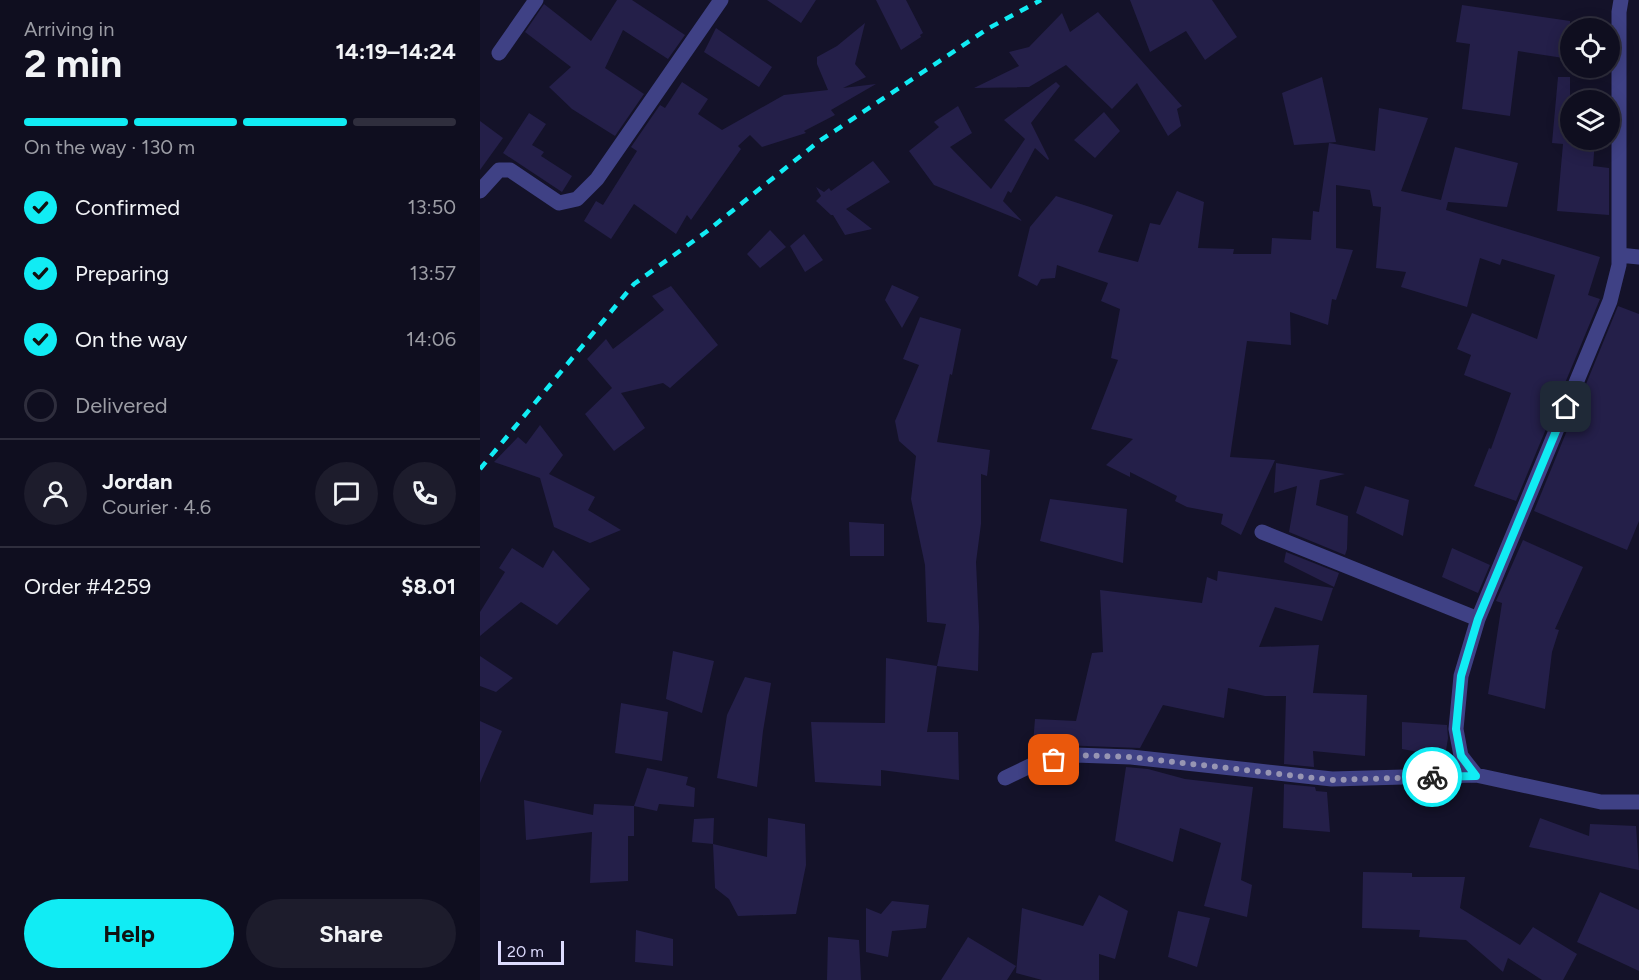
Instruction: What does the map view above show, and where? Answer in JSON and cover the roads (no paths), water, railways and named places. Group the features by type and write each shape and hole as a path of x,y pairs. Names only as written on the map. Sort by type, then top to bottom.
{"street":[{"path":"499,53 536,0"},
{"path":"480,191 499,170 510,171 559,202 577,199 597,179 721,0"},
{"path":"1476,776 1461,756 1456,729 1461,676 1478,619 1610,302 1618,265 1621,0"},
{"path":"1618,255 1639,257"},
{"path":"1262,532 1478,619"},
{"path":"1005,778 1032,765 1075,755 1131,757 1332,780 1476,776 1601,802 1639,802"}],"railway":[{"path":"480,469 634,284 706,232 818,142 989,28 1041,0"}]}
